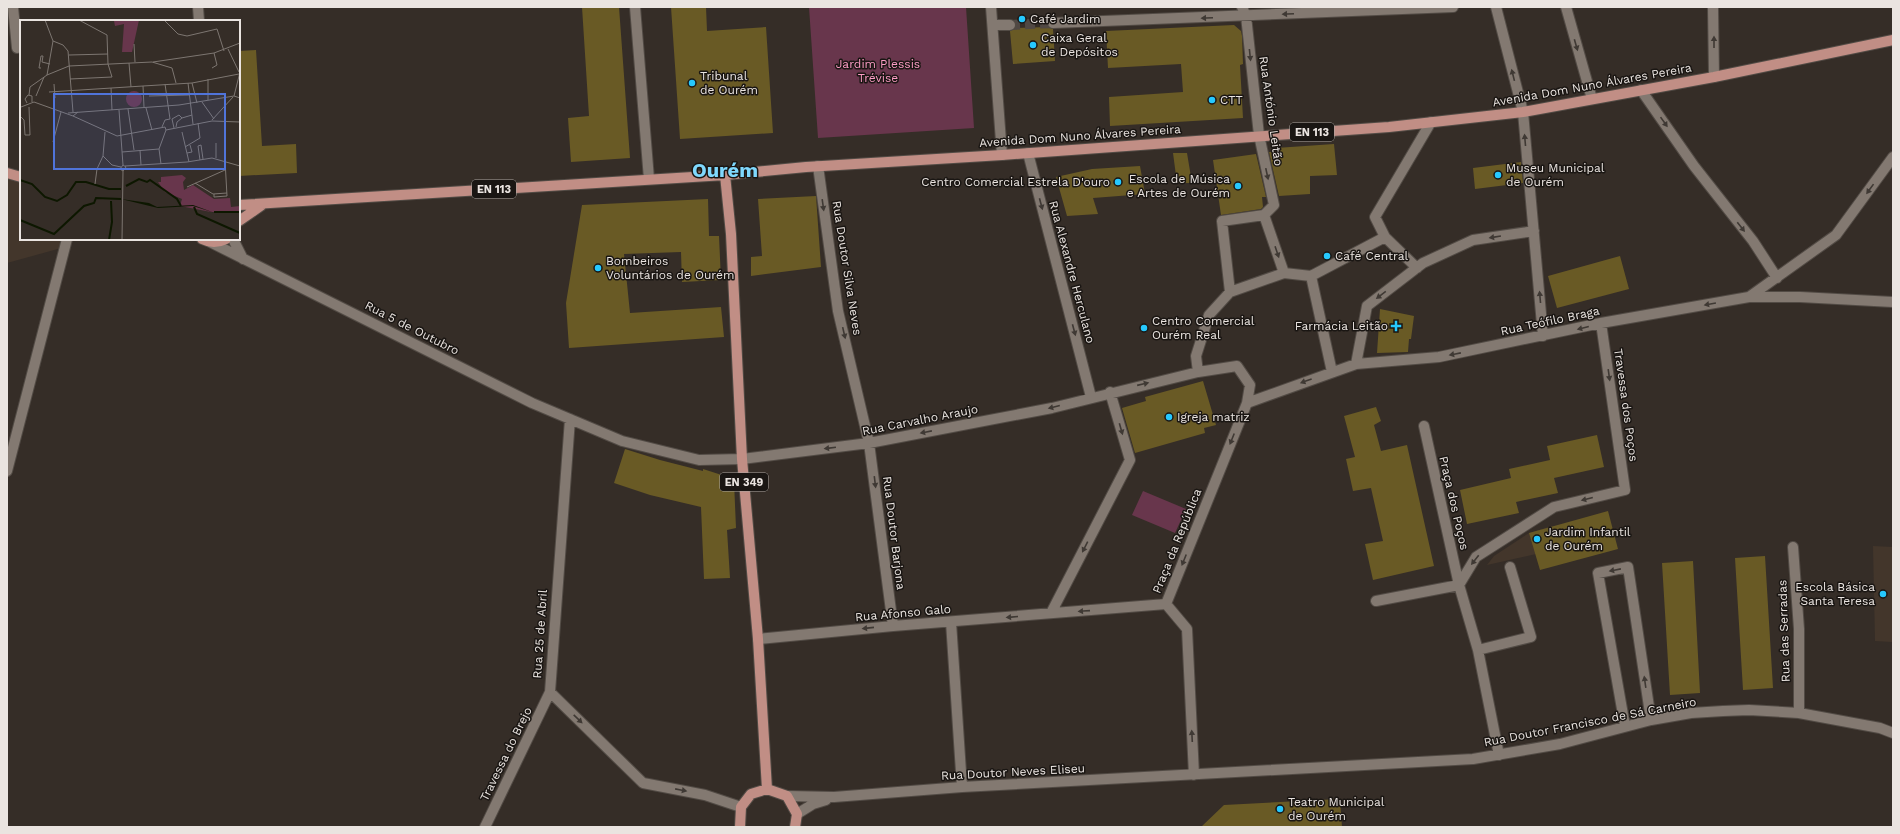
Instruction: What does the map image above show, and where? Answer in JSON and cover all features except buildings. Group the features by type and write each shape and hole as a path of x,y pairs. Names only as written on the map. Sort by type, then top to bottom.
{"main road":[{"name":"Avenida Dom Nuno Álvares Pereira","path":"263,204 725,175 818,166 1002,155 1259,135 1389,127 1523,112 1714,77 1893,40"},
{"path":"7,173 20,177"},
{"name":"EN 349","path":"725,175 731,242 742,459 758,639 767,789"},
{"name":"EN 113","path":"240,205 263,204"},
{"name":"EN 113","path":"240,219 263,204"},
{"path":"206,241 218,242 223,240"},
{"path":"740,827 741,807 751,794 767,789 786,796 797,814 795,827"}],"street":[{"path":"13,7 17,48"},
{"path":"198,7 199,20"},
{"path":"635,7 649,179"},
{"path":"991,7 1002,155"},
{"path":"1052,23 1244,12 1453,7"},
{"path":"1496,7 1523,112 1544,336"},
{"path":"1566,7 1592,99"},
{"path":"1714,7 1714,77"},
{"name":"Rua António Leitão","path":"1244,12 1259,135 1274,205 1264,215"},
{"path":"993,25 1010,25"},
{"path":"1641,90 1694,166 1753,242 1777,278"},
{"path":"1417,268 1385,237 1375,217 1431,122"},
{"name":"Rua Alexandre Herculano","path":"1028,153 1091,397"},
{"path":"1749,297 1836,235 1893,157"},
{"name":"Rua Doutor Silva Neves","path":"818,166 838,311 869,444"},
{"path":"1230,292 1222,221 1264,215 1284,273"},
{"path":"1356,364 1367,306 1423,263 1472,240 1534,231"},
{"path":"1198,372 1196,356 1209,315 1230,292 1284,273 1311,276 1385,237"},
{"path":"7,471 67,240"},
{"path":"234,240 243,258"},
{"name":"Rua 5 de Outubro","path":"206,241 243,258 532,403 570,419"},
{"path":"1311,276 1332,372"},
{"path":"1749,297 1800,297 1893,302"},
{"name":"Rua Teófilo Braga","path":"1246,403 1356,364 1440,357 1602,323 1749,297"},
{"name":"Travessa dos Poços","path":"1459,585 1476,557 1554,507 1625,490 1602,323"},
{"name":"Rua Carvalho Araujo","path":"570,419 622,441 699,460 742,459 869,444 1052,408 1110,392 1198,372 1237,366 1250,385 1246,403"},
{"path":"1051,613 1130,460 1110,392"},
{"name":"Praça da República","path":"1051,613 1166,604 1246,403"},
{"name":"Rua 25 de Abril","path":"570,419 550,692 643,783 705,795 741,807"},
{"name":"Praça dos Poços","path":"1424,426 1459,585 1478,650 1499,755"},
{"name":"Rua Doutor Barjona","path":"869,444 893,626"},
{"name":"Rua das Serradas","path":"1793,547 1799,629 1799,713"},
{"path":"1478,650 1531,637 1510,567"},
{"path":"1625,726 1598,573 1628,567 1651,720"},
{"path":"1376,600 1459,585"},
{"path":"1166,604 1187,629 1194,775"},
{"name":"Rua Afonso Galo","path":"758,639 1051,613"},
{"path":"951,622 962,787"},
{"name":"Travessa do Brejo","path":"485,827 550,692"},
{"name":"Rua Doutor Francisco de Sá Carneiro","path":"1194,775 1473,759 1560,744 1625,726 1691,713 1749,710 1799,713 1880,728 1893,733"},
{"name":"Rua Doutor Neves Eliseu","path":"786,796 834,797 962,787 1194,775"},
{"name":"Rua Doutor Neves Eliseu","path":"797,814 813,804 834,797"}],"shaded area":[{"path":"7,173 20,177 20,240 67,240 65,247 7,263"},
{"name":"Jardim Infantil de Ourém","path":"1552,526 1558,549 1487,565 1494,556 1529,533"},
{"name":"Escola Básica Santa Teresa","path":"1873,546 1893,547 1893,659 1892,642 1875,641"}],"green space":[{"name":"Jardim Plessis Trévise","path":"809,7 966,7 974,128 818,138"},
{"path":"1143,491 1186,509 1175,533 1132,515"}],"tunnel":[{"path":"1010,25 1053,23"}],"place":[{"name":"Café Jardim","path":"1022,19"},
{"name":"Caixa Geral de Depósitos","path":"1033,45"},
{"name":"Tribunal de Ourém","path":"692,83"},
{"name":"CTT","path":"1212,100"},
{"name":"Museu Municipal de Ourém","path":"1498,175"},
{"name":"Centro Comercial Estrela D'ouro","path":"1118,182"},
{"name":"Escola de Música e Artes de Ourém","path":"1238,186"},
{"name":"Café Central","path":"1327,256"},
{"name":"Bombeiros Voluntários de Ourém","path":"598,268"},
{"name":"Farmácia Leitão","path":"1396,326"},
{"name":"Centro Comercial Ourém Real","path":"1144,328"},
{"name":"Igreja matriz","path":"1169,417"},
{"name":"Jardim Infantil de Ourém","path":"1537,539"},
{"name":"Escola Básica Santa Teresa","path":"1883,594"},
{"name":"Teatro Municipal de Ourém","path":"1280,809"}],"district":[{"name":"Ourém","path":"725,170"}]}
